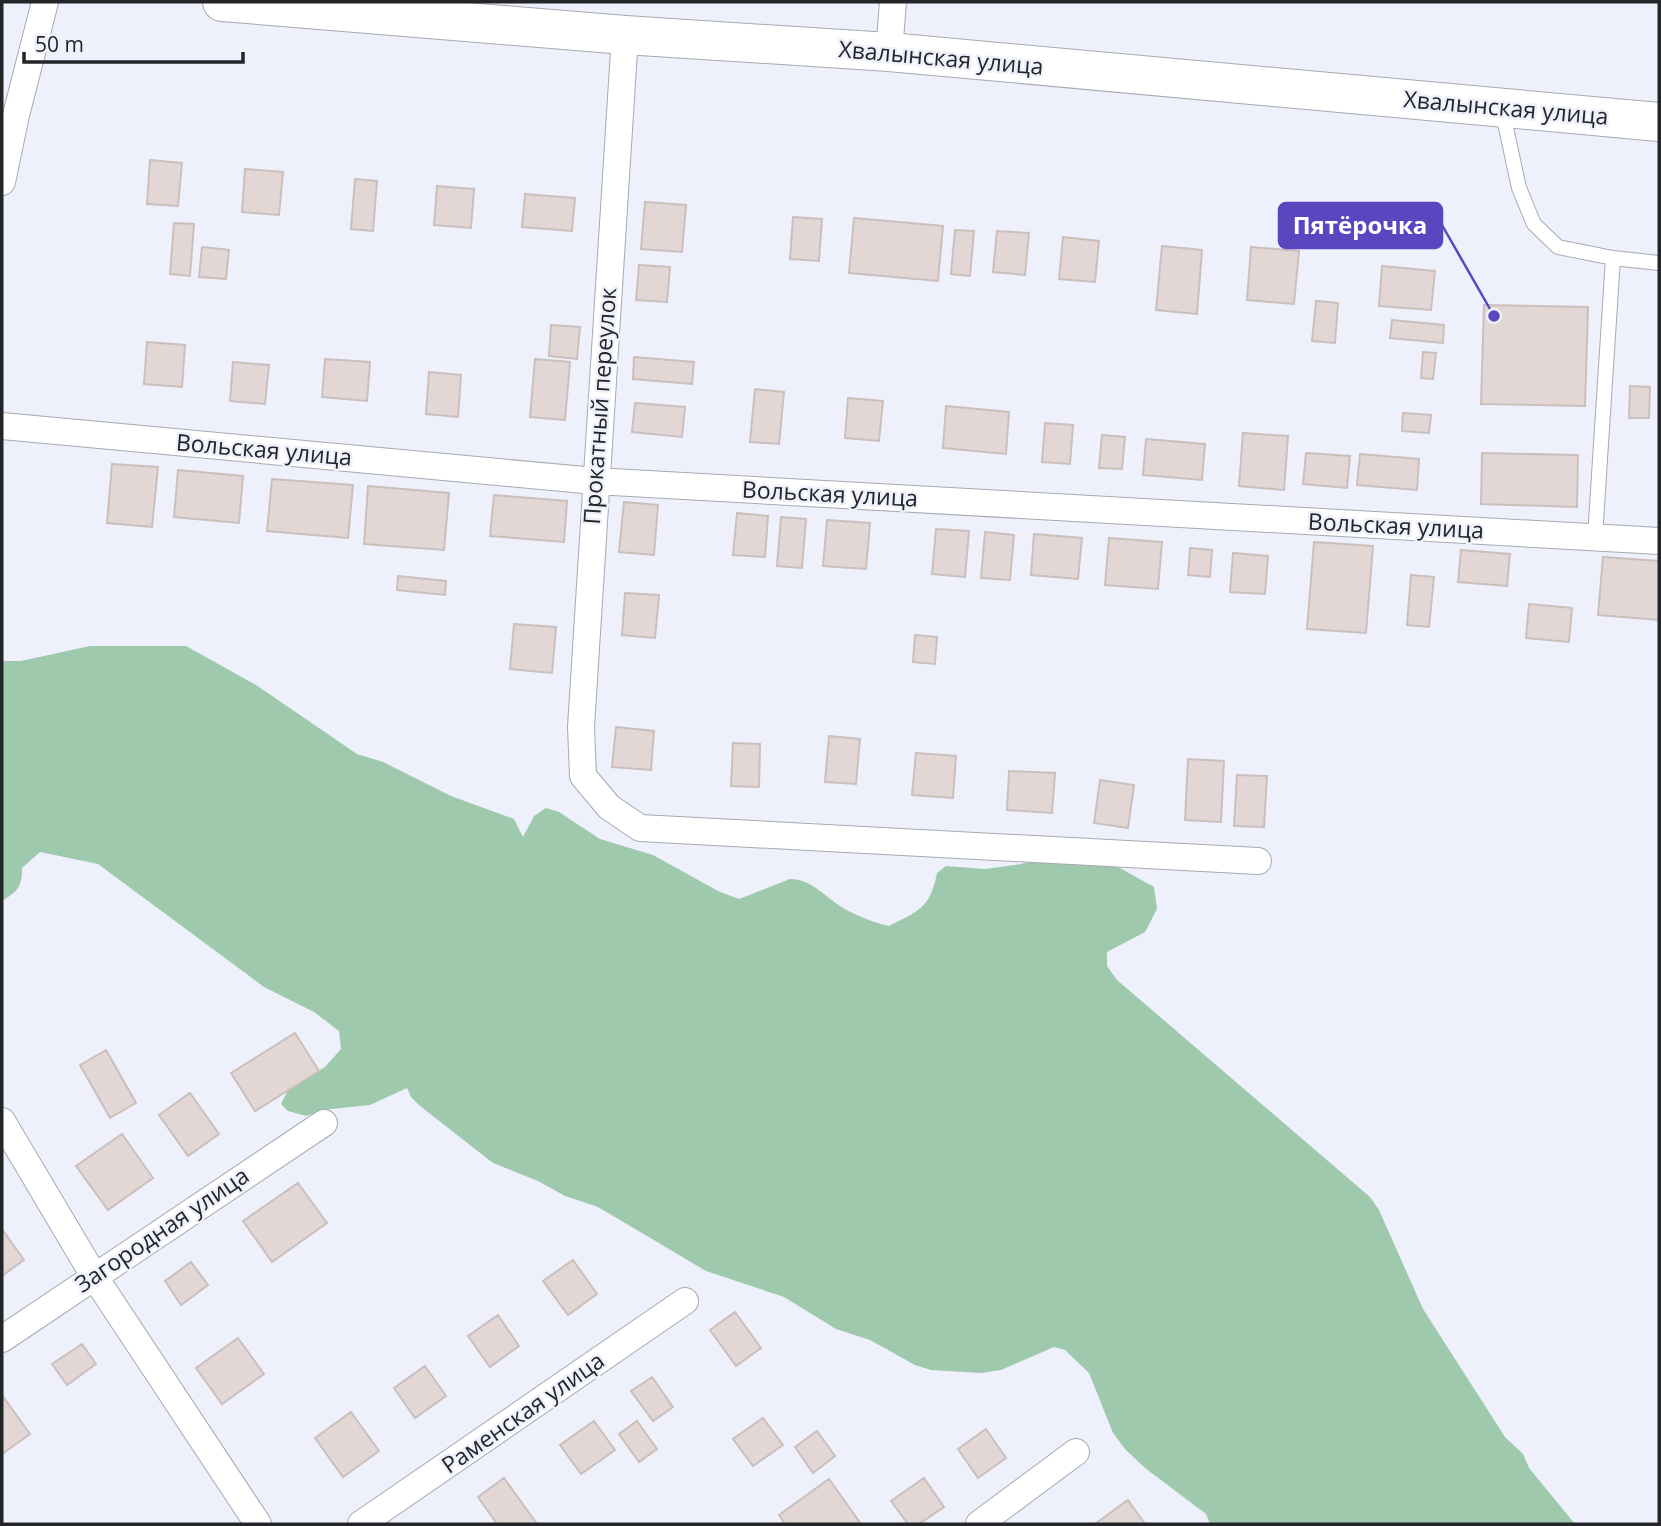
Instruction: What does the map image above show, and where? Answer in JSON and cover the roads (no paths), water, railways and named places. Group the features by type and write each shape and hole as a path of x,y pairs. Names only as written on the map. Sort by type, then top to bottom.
{"main road":[{"name":"Хвалынская улица","path":"222,2 625,36 889,52 1659,122"}],"street":[{"path":"2,182 9,114 45,2"},
{"path":"889,52 893,2"},
{"name":"Прокатный переулок","path":"625,36 581,727 583,776 609,807 640,828 1258,861"},
{"name":"Вольская улица","path":"2,426 595,481 1659,541"},
{"path":"2,1121 94,1276 258,1524"},
{"name":"Загородная улица","path":"2,1339 324,1123"},
{"name":"Раменская улица","path":"361,1524 685,1301"},
{"path":"979,1524 1076,1452"}],"lane":[{"path":"1502,108 1518,188 1534,224 1558,247 1613,258 1659,263"},
{"path":"1595,537 1613,258"}],"place":[{"name":"Пятёрочка","path":"1494,316"}]}
